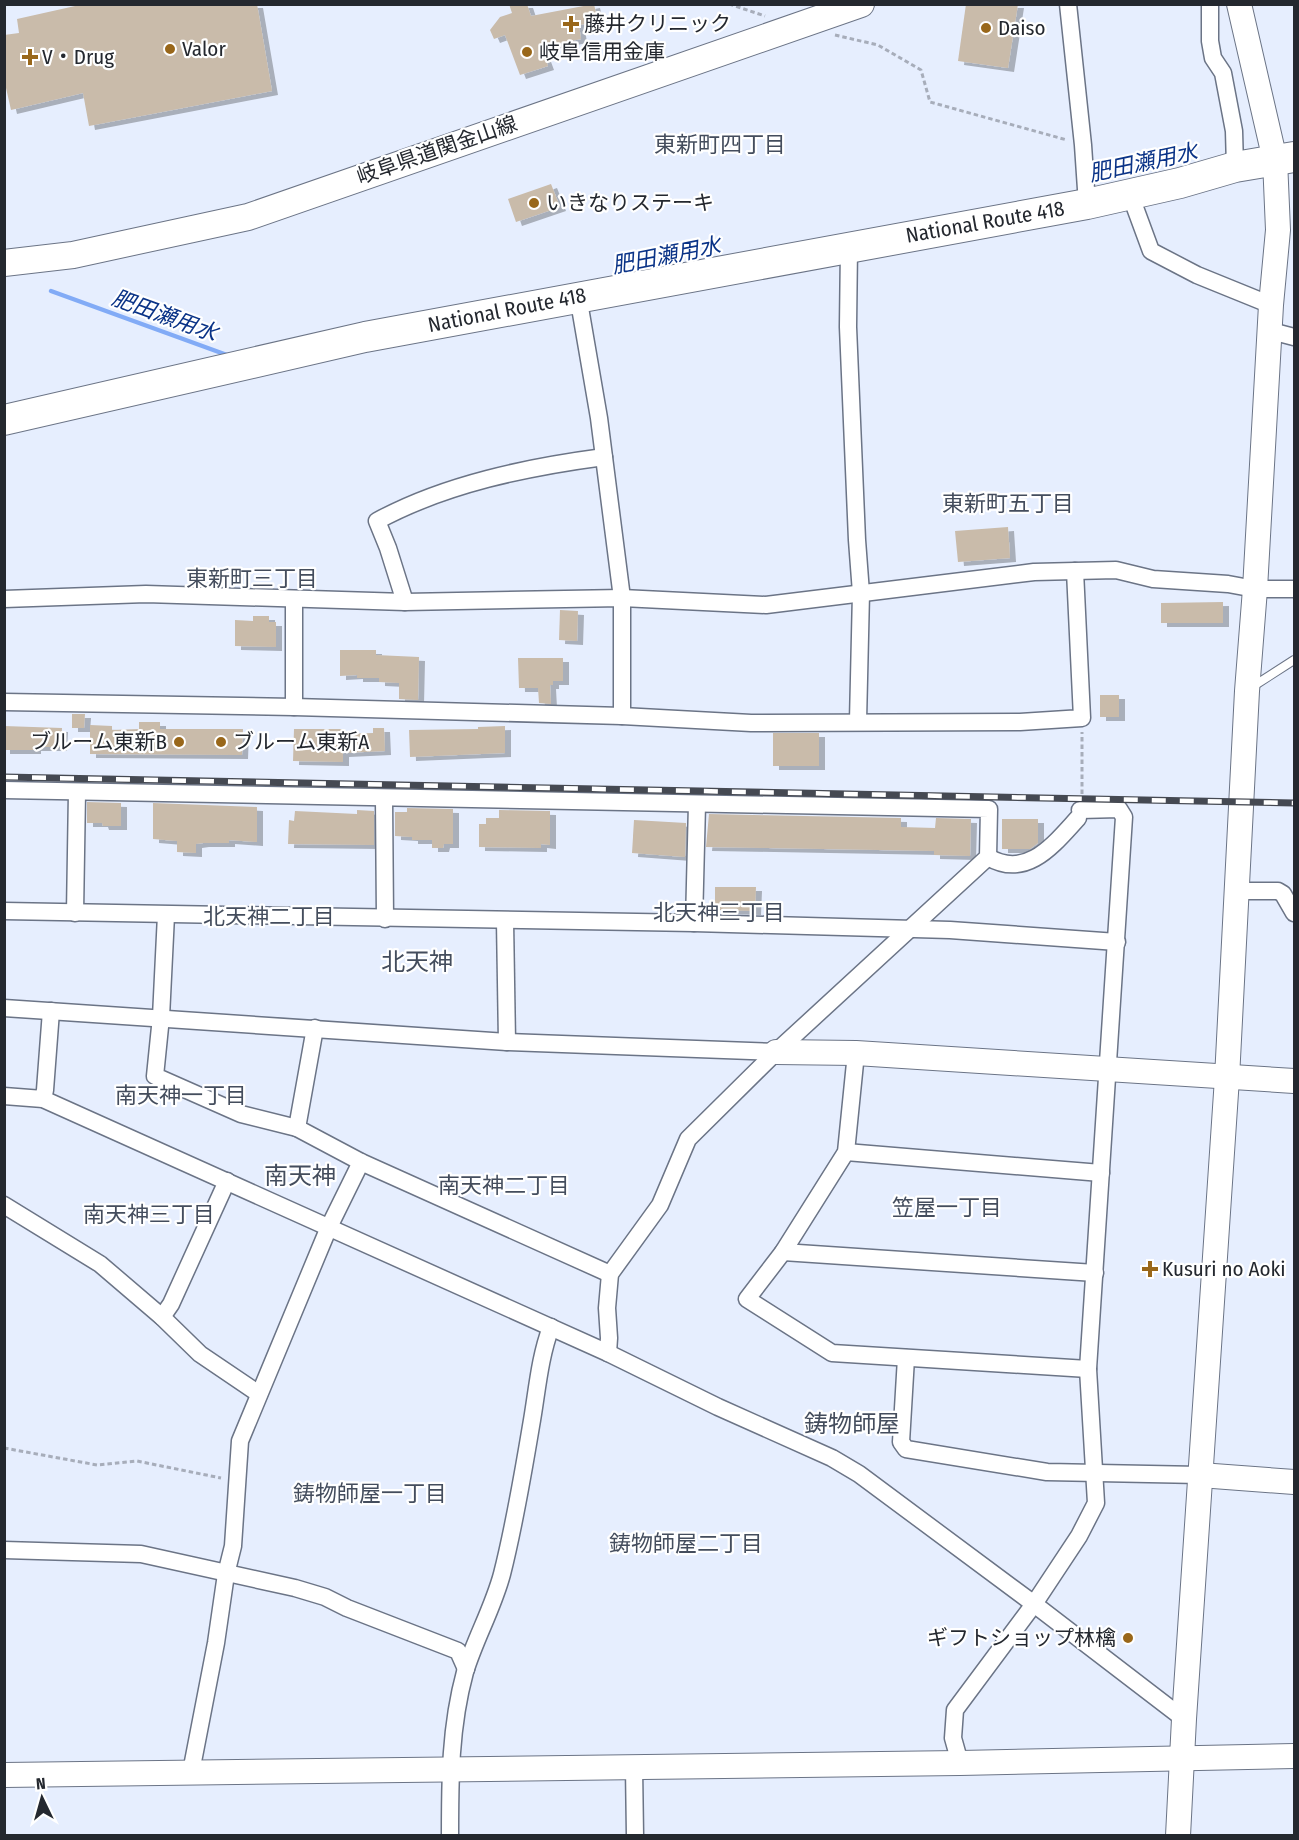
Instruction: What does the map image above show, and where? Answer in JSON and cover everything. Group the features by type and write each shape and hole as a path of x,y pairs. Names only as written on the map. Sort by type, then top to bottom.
{"highway":[{"name":"National Route 418","path":"4,420 364,337 1087,204 1235,167 1285,158"}],"main road":[{"name":"岐阜県道関金山線","path":"4,263 73,255 248,217 861,4"}],"street":[{"path":"1068,4 1087,204"},
{"path":"1210,4 1211,50 1213,58 1223,73 1234,131 1235,167"},
{"path":"1178,1836 1181,1758 1227,1078 1247,691 1271,304 1285,158 1239,4"},
{"path":"1130,194 1151,251 1197,275 1271,304"},
{"path":"849,247 848,327 861,593 858,721"},
{"path":"578,296 604,457 622,598 622,716"},
{"path":"1271,331 1294,337"},
{"path":"405,602 377,521 438,495 483,481 573,461 604,457"},
{"path":"4,598 147,594 405,602 622,598 766,605 1034,572 1116,570 1153,579 1228,584 1255,589 1294,589"},
{"path":"4,702 622,716 751,723 1020,722 1082,718 1076,571"},
{"path":"294,599 294,707"},
{"path":"4,790 989,809 988,856 776,1052 688,1139 660,1205 610,1274 607,1308 608,1353"},
{"path":"75,912 77,792"},
{"path":"384,798 385,919"},
{"path":"694,923 697,804"},
{"path":"960,1763 953,1738 955,1710 1034,1604 1079,1536 1096,1503 1088,1369 1124,817 1119,809 1079,814 1047,852 1022,863 999,863 988,856"},
{"path":"1237,891 1278,891 1283,894 1294,913"},
{"path":"4,911 694,923 950,930 1117,942"},
{"path":"166,915 155,1076 241,1114 297,1128 361,1162 610,1274"},
{"path":"505,921 507,1042"},
{"path":"4,1008 507,1042 856,1053 1294,1082"},
{"path":"43,1099 51,1011"},
{"path":"297,1128 315,1028"},
{"path":"856,1053 846,1152 783,1252 747,1299 832,1353 1088,1369"},
{"path":"4,1096 43,1099 608,1353 718,1407 832,1458 859,1474 1184,1719"},
{"path":"846,1152 1101,1173"},
{"path":"191,1772 233,1546 240,1441 329,1227 361,1162"},
{"path":"162,1317 171,1304 227,1181"},
{"path":"4,1205 100,1264 162,1317 200,1354 259,1394"},
{"path":"783,1252 1095,1273"},
{"path":"450,1836 450,1769 456,1707 466,1670 489,1614 502,1574 531,1430 544,1347 551,1328"},
{"path":"906,1358 901,1442 906,1449 1047,1472 1200,1476 1294,1482"},
{"path":"4,1550 141,1554 295,1588 325,1597 347,1608 458,1651 466,1670"},
{"path":"4,1774 960,1763 1294,1756"},
{"path":"634,1767 635,1836"}],"lane":[{"path":"1247,691 1294,660"}],"path":[{"path":"833,34 878,45 921,70 930,102 1083,145"},
{"path":"1079,814 1082,718"},
{"path":"4,1448 97,1465 137,1461 238,1482"}],"building":[{"name":"Valor","path":"84,4 257,4 272,91 89,126 83,93 11,110 4,79 4,35 19,33 17,19"},
{"path":"509,4 527,4 531,16 594,4 598,22 579,25 581,39 541,47 548,66 520,75 505,35 494,39 490,30 500,17 512,13"},
{"path":"966,4 1018,4 1008,68 958,61"},
{"name":"いきなりステーキ","path":"551,184 560,207 516,222 508,199"},
{"path":"1008,527 1010,558 958,562 955,531"},
{"path":"1223,602 1223,623 1161,623 1161,603"},
{"path":"560,610 578,611 577,641 559,640"},
{"path":"253,616 269,616 269,622 276,622 276,647 235,646 235,620 253,621"},
{"path":"340,650 376,650 376,655 419,657 418,700 399,699 399,683 379,682 379,678 357,678 357,675 340,676"},
{"path":"518,658 563,658 563,681 553,681 553,685 550,685 551,704 539,703 538,688 519,688"},
{"path":"1100,695 1119,695 1119,717 1100,717"},
{"path":"72,714 85,714 84,728 72,728"},
{"path":"139,722 160,722 160,729 243,729 242,755 90,754 90,725 112,726 112,730 139,729"},
{"path":"4,726 62,728 61,747 4,750"},
{"path":"505,726 505,753 410,757 409,730 478,729 478,727"},
{"path":"373,728 384,728 385,751 343,753 343,762 293,761 294,729 343,729 343,734 373,733"},
{"path":"773,733 819,733 819,766 773,766"},
{"path":"87,802 121,803 121,826 87,823"},
{"path":"153,803 257,807 257,842 229,840 229,843 203,843 196,844 196,853 177,852 177,841 153,839"},
{"path":"407,808 453,809 453,844 444,844 443,848 432,848 432,840 412,840 412,837 395,836 395,812 407,812"},
{"path":"357,810 374,811 374,845 288,844 289,820 294,821 295,811 357,814"},
{"path":"499,810 550,811 550,845 541,844 541,848 479,847 479,824 486,824 486,818 499,818"},
{"path":"709,814 901,818 901,827 935,828 936,818 971,819 970,856 934,855 934,851 706,847"},
{"path":"1002,819 1038,819 1038,843 1030,849 1002,849"},
{"path":"634,820 686,823 685,857 632,853"},
{"path":"715,887 756,887 755,911 715,910"}],"waterway":[{"name":"肥田瀬用水","path":"51,291 227,355"}],"railway":[{"path":"4,777 1294,803"}],"place":[{"name":"藤井クリニック","path":"571,24"},
{"name":"Daiso","path":"986,28"},
{"name":"Valor","path":"170,49"},
{"name":"岐阜信用金庫","path":"527,52"},
{"name":"V・Drug","path":"30,57"},
{"name":"いきなりステーキ","path":"534,203"},
{"name":"ブルーム東新B","path":"179,742"},
{"name":"ブルーム東新A","path":"221,742"},
{"name":"Kusuri no Aoki","path":"1150,1269"},
{"name":"ギフトショップ林檎","path":"1128,1638"}],"district":[{"name":"東新町四丁目","path":"720,144"},
{"name":"東新町五丁目","path":"1008,503"},
{"name":"東新町三丁目","path":"252,578"},
{"name":"北天神三丁目","path":"719,912"},
{"name":"北天神二丁目","path":"269,916"},
{"name":"北天神","path":"417,962"},
{"name":"南天神一丁目","path":"181,1095"},
{"name":"南天神","path":"300,1176"},
{"name":"南天神二丁目","path":"504,1185"},
{"name":"笠屋一丁目","path":"947,1207"},
{"name":"南天神三丁目","path":"149,1214"},
{"name":"鋳物師屋","path":"852,1424"},
{"name":"鋳物師屋一丁目","path":"370,1493"},
{"name":"鋳物師屋二丁目","path":"686,1543"}]}
